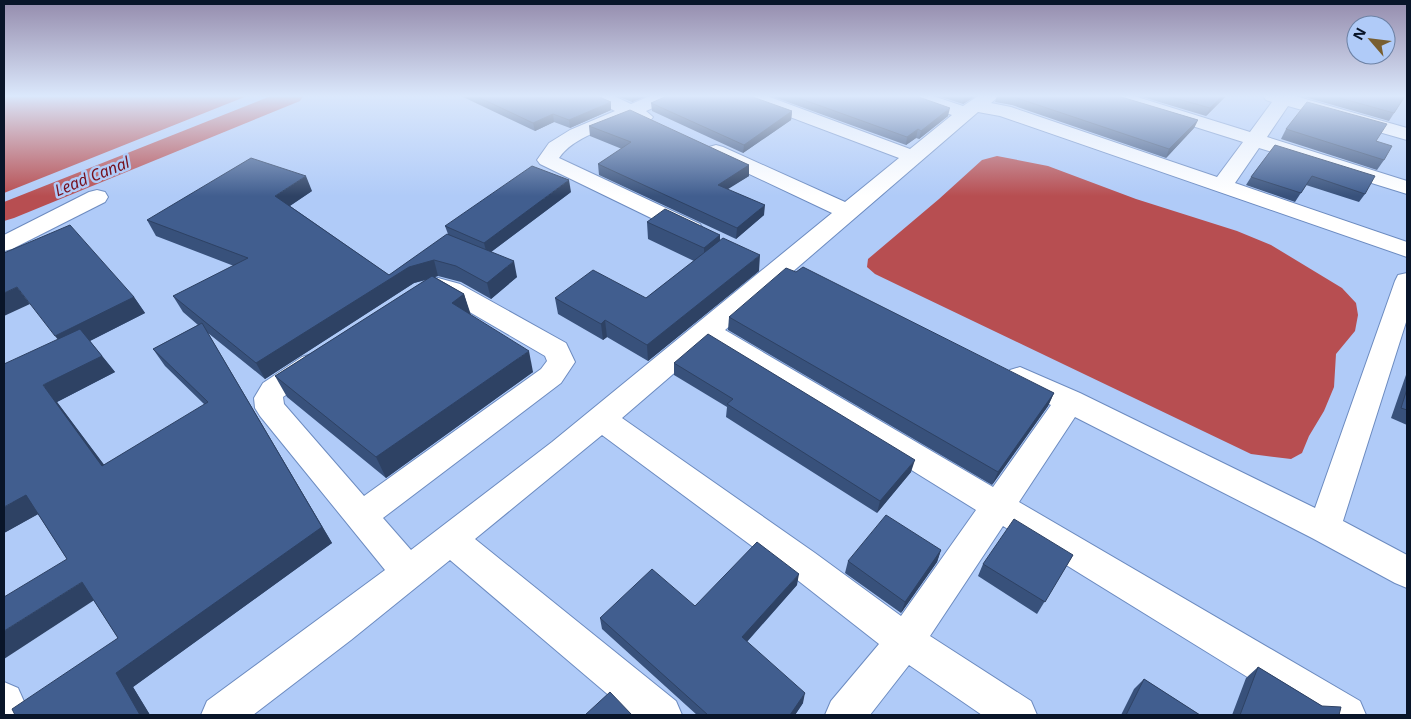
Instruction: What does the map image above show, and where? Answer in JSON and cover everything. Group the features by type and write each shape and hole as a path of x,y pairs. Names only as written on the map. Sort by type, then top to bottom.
{"street":[{"path":"588,130 556,147 546,160 709,237"},
{"path":"841,130 914,157"},
{"path":"238,711 338,628 601,419 706,331 777,265 849,212 947,130"},
{"path":"1058,130 1407,250"},
{"path":"1224,130 1407,188"},
{"path":"1222,186 1260,130"},
{"path":"1392,130 1407,134"},
{"path":"703,145 849,212"},
{"path":"4,244 97,197"},
{"path":"777,265 816,275"},
{"path":"1324,528 1407,281"},
{"path":"361,516 550,376 561,362 556,350 451,290 438,286 424,291 408,302"},
{"path":"706,331 1346,715"},
{"path":"336,348 273,390 268,398 270,408 408,572"},
{"path":"1000,366 1324,528 1407,572"},
{"path":"845,715 905,641 996,505 1070,401"},
{"path":"601,419 803,564 905,641 1017,715"},
{"path":"450,539 662,715"},
{"path":"4,702 10,715"}],"shaded area":[{"path":"4,130 163,130 4,193"},
{"path":"997,156 1048,166 1136,199 1237,231 1271,245 1342,288 1356,303 1358,315 1355,331 1336,354 1334,387 1302,453 1291,459 1251,454 875,274 867,267 868,259 982,160"}],"building":[{"path":"598,130 672,130 749,165 718,185 765,205 737,228 598,164 631,142"},
{"path":"710,130 766,130 744,145"},
{"path":"886,130 917,130 907,137"},
{"path":"1111,130 1188,130 1169,149"},
{"path":"1288,130 1383,130 1376,141 1392,146 1384,160"},
{"path":"1275,145 1375,176 1365,194 1312,176 1301,193 1251,177"},
{"path":"251,158 306,176 275,196 389,275 447,234 514,261 487,283 456,266 434,260 409,267 256,363 173,296 248,258 147,220"},
{"path":"532,166 569,180 484,243 445,226"},
{"path":"665,209 720,235 704,248 647,222"},
{"path":"70,225 134,297 55,336 17,287 4,293 4,253"},
{"path":"723,238 760,255 647,345 605,320 601,324 555,298 593,270 646,298"},
{"path":"803,267 1054,393 998,472 729,317 786,268 796,272"},
{"path":"432,276 464,294 452,303 529,351 376,457 275,376"},
{"path":"202,323 322,527 116,673 140,715 15,715 12,709 118,638 82,582 4,631 4,597 67,559 26,495 4,507 4,364 80,329 102,356 43,385 102,466 208,402 153,349"},
{"path":"708,334 915,460 880,501 727,404 733,399 674,363"},
{"path":"1407,389 1407,410 1401,408"},
{"path":"886,515 941,550 905,602 848,561"},
{"path":"1014,519 1073,555 1045,602 983,564"},
{"path":"757,542 799,574 742,637 805,693 790,715 708,715 600,618 652,569 695,606"},
{"path":"1258,667 1322,706 1341,707 1339,715 1240,715"},
{"path":"1144,679 1200,715 1126,715"},
{"path":"610,692 632,715 585,715"}],"waterway":[{"name":"Lead Canal","path":"4,212 208,130"}]}
